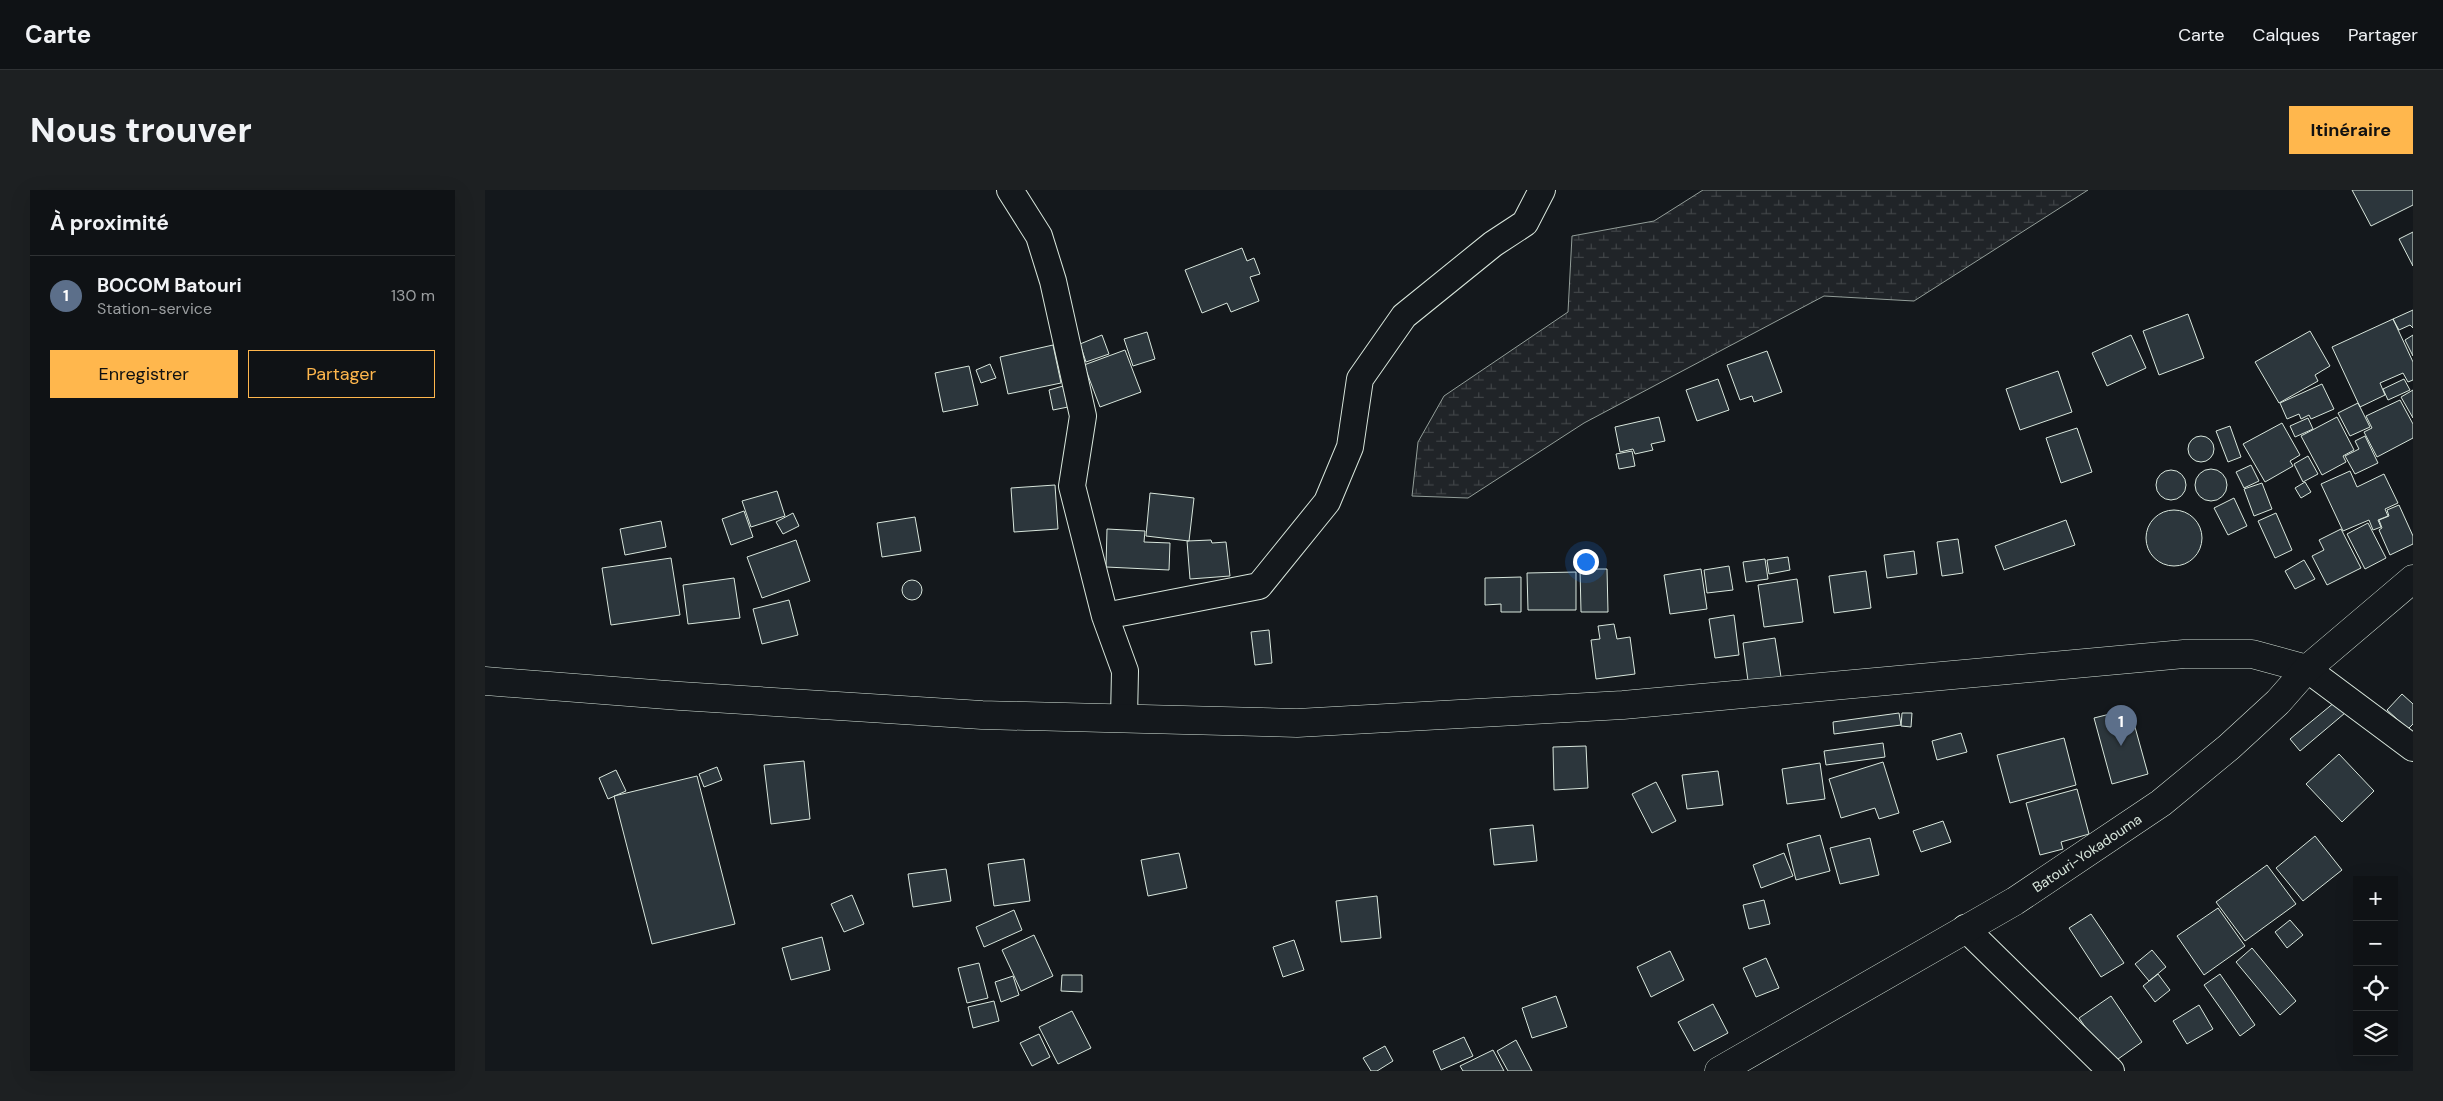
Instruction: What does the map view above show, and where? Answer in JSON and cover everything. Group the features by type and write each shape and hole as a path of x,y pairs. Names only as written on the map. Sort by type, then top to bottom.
{"main road":[{"name":"Batouri-Yokadouma","path":"1719,1071 2015,900 2161,804 2229,747 2278,702 2307,669 2413,579"},
{"path":"485,681 680,696 982,715 1297,723 1623,706 2183,654 2252,654 2307,669"}],"street":[{"path":"1011,190 1039,236 1053,281 1083,416 1071,486 1105,616 1125,671 1124,718"},
{"path":"1105,616 1259,586 1327,502 1350,447 1360,378 1404,316 1493,244 1525,223 1542,190"},
{"path":"2307,669 2413,748"},
{"path":"1965,928 2111,1071"}],"green space":[{"path":"1703,190 2088,190 1914,301 1824,296 1584,423 1468,498 1412,496 1418,442 1444,396 1568,312 1572,236 1654,221"}],"building":[{"path":"2352,190 2413,190 2413,205 2371,226"},
{"path":"2413,232 2413,266 2399,239"},
{"path":"1242,248 1247,261 1254,258 1260,274 1250,277 1259,301 1231,312 1227,303 1202,313 1185,270"},
{"path":"2413,310 2413,328 2410,325 2399,330 2393,319"},
{"path":"2188,314 2204,358 2159,375 2143,331"},
{"path":"2393,319 2413,362 2413,380 2408,382 2403,373 2380,383 2385,395 2360,407 2332,347"},
{"path":"2310,331 2330,366 2315,375 2318,381 2279,403 2255,362"},
{"path":"1147,332 1155,359 1133,366 1124,339"},
{"path":"1102,335 1109,354 1086,362 1080,344"},
{"path":"2131,335 2146,368 2107,386 2092,353"},
{"path":"2413,335 2413,356 2405,340"},
{"path":"1053,345 1061,383 1008,394 1000,357"},
{"path":"1125,350 1141,392 1100,407 1084,365"},
{"path":"1767,351 1782,392 1754,402 1752,396 1740,400 1727,365"},
{"path":"990,364 996,378 981,383 976,370"},
{"path":"969,366 978,405 943,412 935,373"},
{"path":"2058,371 2072,412 2020,430 2006,389"},
{"path":"1718,379 1729,410 1697,421 1686,390"},
{"path":"2404,379 2410,390 2388,400 2383,389"},
{"path":"2322,384 2334,409 2311,419 2309,415 2301,419 2299,414 2287,419 2280,403"},
{"path":"1063,386 1068,407 1053,410 1049,390"},
{"path":"2413,390 2413,418 2401,397"},
{"path":"2400,400 2413,424 2413,438 2377,457 2364,432 2372,428 2366,416"},
{"path":"2358,403 2370,427 2350,436 2338,413"},
{"path":"1659,417 1665,441 1651,444 1653,450 1635,454 1633,449 1620,452 1615,427"},
{"path":"2337,417 2354,450 2343,456 2346,462 2322,475 2301,436"},
{"path":"2308,418 2313,429 2295,437 2290,426"},
{"path":"2282,423 2300,455 2290,461 2293,466 2265,482 2243,444"},
{"path":"2230,426 2241,457 2228,462 2216,431"},
{"path":"2077,428 2092,472 2061,483 2046,438"},
{"path":"2201,436 2210,440 2214,449 2210,458 2201,462 2192,458 2188,449 2192,440"},
{"path":"2365,436 2378,463 2355,474 2345,456 2359,449 2355,441"},
{"path":"1632,451 1635,466 1619,469 1616,454"},
{"path":"2308,456 2318,474 2303,482 2294,464"},
{"path":"2251,465 2259,481 2244,488 2236,472"},
{"path":"2211,469 2217,470 2222,474 2226,479 2226,491 2222,496 2217,500 2211,501 2205,500 2200,496 2196,491 2195,485 2196,479 2200,474 2205,470"},
{"path":"2171,470 2177,471 2185,479 2185,491 2177,499 2171,500 2165,499 2157,491 2156,485 2157,479 2165,471"},
{"path":"2350,471 2357,487 2384,474 2398,503 2385,509 2388,516 2378,520 2381,527 2373,530 2369,520 2343,531 2321,484"},
{"path":"2305,482 2311,492 2301,498 2295,488"},
{"path":"2262,483 2272,509 2254,516 2244,489"},
{"path":"1055,485 1058,529 1014,532 1011,488"},
{"path":"777,491 785,516 751,527 742,501"},
{"path":"1150,493 1194,498 1189,541 1146,536"},
{"path":"2234,498 2247,526 2228,535 2214,508"},
{"path":"2399,505 2413,536 2413,544 2390,555 2379,530 2382,528 2379,520 2389,516 2387,510"},
{"path":"2174,510 2185,512 2194,518 2200,527 2202,538 2200,549 2194,558 2185,564 2174,566 2163,564 2154,558 2148,549 2146,538 2148,527 2154,518 2163,512"},
{"path":"744,511 753,537 731,545 722,519"},
{"path":"793,513 799,526 783,534 776,522"},
{"path":"2276,513 2292,550 2275,558 2258,521"},
{"path":"915,517 921,551 882,557 877,523"},
{"path":"2066,520 2075,545 2004,570 1995,546"},
{"path":"661,521 666,547 625,555 620,529"},
{"path":"2368,523 2386,558 2365,569 2347,534"},
{"path":"1107,529 1145,531 1144,542 1170,543 1169,570 1106,567"},
{"path":"2341,529 2361,568 2327,585 2312,556 2324,550 2319,540"},
{"path":"1958,539 1963,573 1942,576 1937,542"},
{"path":"796,540 810,581 762,598 747,557"},
{"path":"1211,540 1212,543 1226,542 1230,576 1190,579 1187,541"},
{"path":"1914,551 1917,574 1887,578 1884,555"},
{"path":"1788,557 1790,570 1769,574 1767,560"},
{"path":"671,558 680,615 611,625 602,568"},
{"path":"1765,559 1768,579 1746,582 1743,562"},
{"path":"2304,560 2315,579 2295,589 2285,571"},
{"path":"1729,566 1733,590 1707,593 1704,570"},
{"path":"1580,569 1607,569 1608,612 1581,612"},
{"path":"1701,569 1707,609 1670,614 1664,575"},
{"path":"1866,571 1871,608 1834,613 1829,576"},
{"path":"1576,572 1576,610 1528,610 1527,573"},
{"path":"1521,577 1521,612 1501,612 1501,604 1485,605 1485,578"},
{"path":"734,578 740,618 688,624 683,585"},
{"path":"1797,579 1803,622 1764,627 1758,585"},
{"path":"912,580 919,583 922,590 919,597 912,600 905,597 902,590 905,583"},
{"path":"789,600 798,635 762,644 753,609"},
{"path":"1734,615 1739,655 1715,658 1709,619"},
{"path":"1614,624 1617,639 1630,637 1635,674 1596,679 1591,640 1600,639 1598,626"},
{"path":"1269,630 1272,663 1255,665 1251,632"},
{"path":"1775,638 1781,677 1748,681 1743,643"},
{"path":"2402,694 2413,704 2413,724 2408,729 2387,710"},
{"path":"2335,702 2345,713 2300,751 2290,739"},
{"path":"2130,709 2148,774 2112,784 2094,718"},
{"path":"1899,713 1901,725 1834,734 1833,722"},
{"path":"1902,713 1912,713 1911,727 1901,726"},
{"path":"1961,733 1967,752 1937,760 1932,741"},
{"path":"2064,738 2076,785 2010,803 1997,755"},
{"path":"1883,743 1885,757 1826,765 1824,751"},
{"path":"1586,746 1588,788 1554,790 1553,747"},
{"path":"2339,754 2374,791 2342,822 2306,784"},
{"path":"804,761 810,819 771,824 764,765"},
{"path":"1883,762 1899,813 1879,819 1875,808 1841,818 1829,779"},
{"path":"1820,763 1825,799 1787,804 1782,769"},
{"path":"717,767 722,780 704,787 699,774"},
{"path":"616,770 626,791 608,799 599,778"},
{"path":"1718,771 1723,805 1687,809 1682,775"},
{"path":"697,776 735,924 652,944 614,796"},
{"path":"1656,782 1676,821 1652,833 1632,794"},
{"path":"2077,789 2089,834 2061,842 2063,849 2040,855 2026,803"},
{"path":"1943,821 1951,842 1921,852 1913,831"},
{"path":"1533,825 1537,861 1494,865 1490,829"},
{"path":"1820,835 1830,871 1796,880 1787,844"},
{"path":"2315,836 2342,870 2303,901 2276,868"},
{"path":"1870,838 1879,875 1840,884 1830,848"},
{"path":"1179,853 1187,888 1148,896 1141,860"},
{"path":"1784,853 1793,876 1761,888 1753,865"},
{"path":"1024,859 1030,901 994,906 988,864"},
{"path":"2267,865 2296,904 2245,941 2216,902"},
{"path":"946,869 951,901 913,907 908,874"},
{"path":"852,895 864,924 844,932 831,904"},
{"path":"1377,896 1381,938 1341,942 1336,901"},
{"path":"1764,900 1770,924 1749,929 1743,905"},
{"path":"2218,908 2245,946 2204,975 2177,936"},
{"path":"1014,910 1022,930 984,947 976,927"},
{"path":"2091,914 2124,963 2101,977 2069,928"},
{"path":"2290,920 2303,935 2287,948 2275,932"},
{"path":"1034,935 1053,976 1021,991 1002,950"},
{"path":"822,937 830,970 791,980 782,948"},
{"path":"1294,940 1304,970 1283,977 1273,947"},
{"path":"2252,948 2296,1001 2280,1015 2236,962"},
{"path":"2152,950 2166,967 2149,981 2135,964"},
{"path":"1670,951 1684,980 1651,997 1637,967"},
{"path":"1766,958 1779,988 1756,997 1743,968"},
{"path":"979,963 988,998 967,1003 958,968"},
{"path":"2158,974 2170,990 2155,1002 2143,986"},
{"path":"2220,974 2255,1025 2240,1036 2204,985"},
{"path":"1062,975 1082,975 1082,992 1061,991"},
{"path":"1013,976 1019,995 1001,1002 995,982"},
{"path":"1556,996 1567,1027 1532,1038 1522,1008"},
{"path":"2111,996 2142,1042 2111,1064 2079,1018"},
{"path":"994,1001 999,1021 973,1028 968,1007"},
{"path":"1713,1004 1728,1033 1694,1051 1678,1022"},
{"path":"2199,1005 2213,1029 2187,1044 2173,1021"},
{"path":"1072,1011 1091,1048 1058,1064 1039,1027"},
{"path":"1039,1034 1050,1057 1032,1066 1020,1043"},
{"path":"1464,1037 1473,1056 1441,1070 1433,1051"},
{"path":"1516,1040 1532,1071 1508,1071 1497,1051"},
{"path":"1385,1046 1393,1061 1377,1071 1371,1071 1363,1058"},
{"path":"1493,1050 1504,1071 1463,1071 1460,1066"}],"place":[{"name":"BOCOM Batouri","path":"2121,746"}]}
